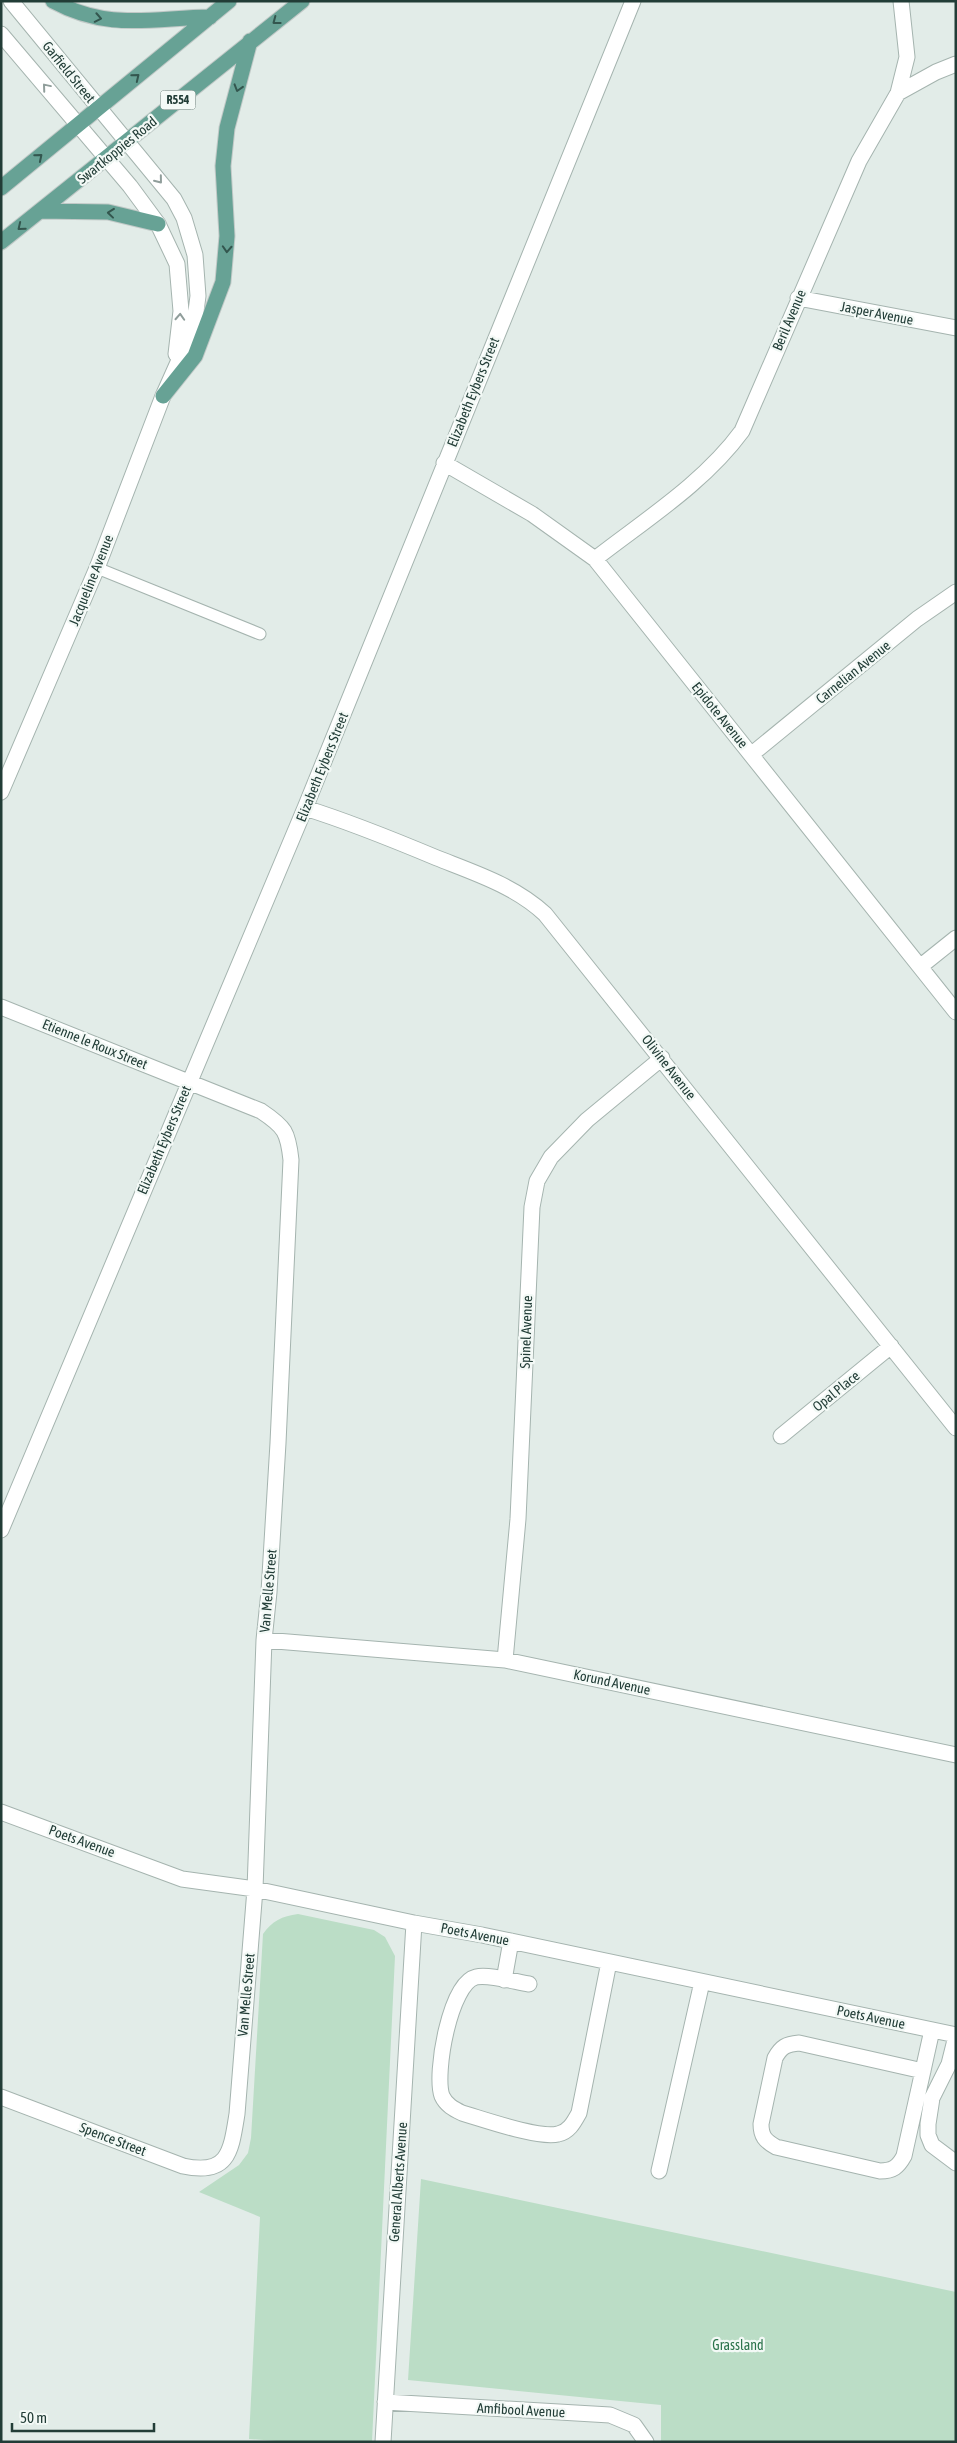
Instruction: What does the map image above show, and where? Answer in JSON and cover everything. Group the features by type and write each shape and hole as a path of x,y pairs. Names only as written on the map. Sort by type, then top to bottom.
{"main road":[{"path":"53,1 92,17 118,21 137,22 210,17"},
{"path":"1,188 229,1"},
{"name":"Swartkoppies Road","path":"1,242 302,1"},
{"path":"162,396 195,356 223,282 228,236 223,166 227,128 250,41"},
{"path":"40,211 108,212 158,224"}],"street":[{"name":"Garfield Street","path":"10,1 128,142"},
{"name":"Elizabeth Eybers Street","path":"1,1530 188,1082 305,808 444,462 633,1"},
{"path":"898,93 907,57 901,1"},
{"name":"Jacqueline Avenue","path":"1,34 78,124 158,224 177,264 180,285 181,311 175,366"},
{"path":"898,93 936,72 956,64"},
{"name":"Beril Avenue","path":"595,559 693,482 731,446 750,416 798,298 859,161 898,93"},
{"name":"Jacqueline Avenue","path":"1,792 97,568 162,396 184,349 195,319 198,296 195,255 184,218 174,199 128,142"},
{"name":"Jasper Avenue","path":"798,298 956,328"},
{"name":"Epidote Avenue","path":"444,462 532,514 595,559 956,1012"},
{"name":"Carnelian Avenue","path":"752,754 917,620 956,592"},
{"name":"Olivine Avenue","path":"305,808 351,822 482,876 529,900 561,931 956,1428"},
{"path":"921,966 956,938"},
{"name":"Etienne le Roux Street","path":"1,1007 188,1082"},
{"name":"Spinel Avenue","path":"505,1660 518,1519 532,1217 537,1181 542,1169 566,1140 662,1058"},
{"name":"Van Melle Street","path":"188,1082 261,1111 282,1127 288,1135 290,1145 291,1178 278,1443 269,1592 264,1640 254,1889 237,2114 233,2142 225,2160"},
{"name":"Opal Place","path":"781,1436 891,1346"},
{"name":"Korund Avenue","path":"264,1640 505,1660 956,1755"},
{"name":"Poets Avenue","path":"1,1812 182,1878 254,1889 414,1923 511,1941 956,2035"},
{"name":"General Alberts Avenue","path":"383,2442 414,1923"},
{"path":"504,1980 511,1941"},
{"path":"529,1984 476,1977 465,1984 458,1994 444,2044 440,2083 442,2096 450,2107 462,2113 544,2135 559,2134 572,2126 579,2113 608,1962"},
{"path":"659,2171 702,1982"},
{"path":"923,2071 799,2043 789,2044 780,2049 775,2058 761,2124 761,2134 767,2142 776,2147 880,2171 891,2171 899,2165 904,2156 923,2071 932,2030"},
{"path":"956,2035 949,2064 932,2098 928,2135 932,2144 956,2163"},
{"name":"Spence Street","path":"1,2097 183,2166 207,2169 225,2160"},
{"name":"Amfibool Avenue","path":"385,2402 610,2415 634,2425 646,2442"}],"lane":[{"path":"97,568 260,634"}],"green space":[{"path":"298,1914 374,1930 385,1937 395,1956 372,2442 290,2442 249,2439 260,2217 199,2192 239,2165 248,2153 251,2138 263,1934 278,1920"},
{"name":"Grassland","path":"421,2179 956,2292 956,2442 661,2442 661,2405 408,2380"}]}
